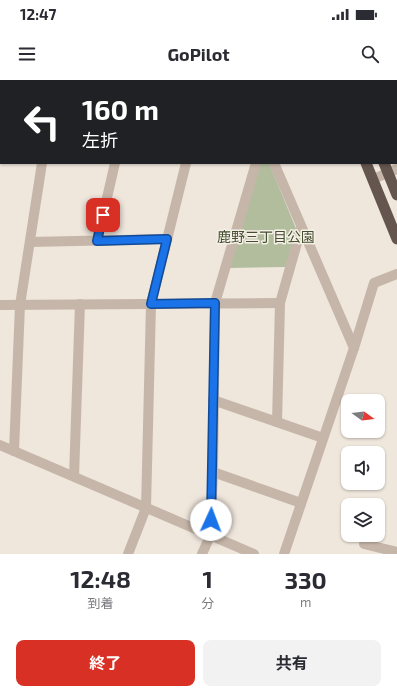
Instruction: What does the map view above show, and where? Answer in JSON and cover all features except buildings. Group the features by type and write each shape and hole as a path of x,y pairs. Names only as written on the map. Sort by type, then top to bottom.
{"highway":[{"path":"366,164 397,239"},
{"path":"390,168 397,195"}],"street":[{"path":"14,451 20,304 42,164"},
{"path":"97,241 115,164"},
{"path":"128,554 146,508 151,304 186,164"},
{"path":"202,554 210,536 213,472 215,303 256,164"},
{"path":"274,164 301,229 354,348"},
{"path":"373,180 390,168"},
{"path":"277,422 280,303 301,229"},
{"path":"30,242 167,239"},
{"path":"284,554 354,348 374,283 397,274"},
{"path":"0,305 280,303"},
{"path":"74,476 80,304"},
{"path":"213,400 323,438"},
{"path":"0,445 254,554"},
{"path":"213,472 301,503"},
{"path":"364,544 397,552"}],"green space":[{"name":"鹿野三丁目公園","path":"259,164 269,164 297,231 286,267 228,268"}],"route":[{"path":"103,215 97,241 167,239 151,304 215,303 211,520"}]}
